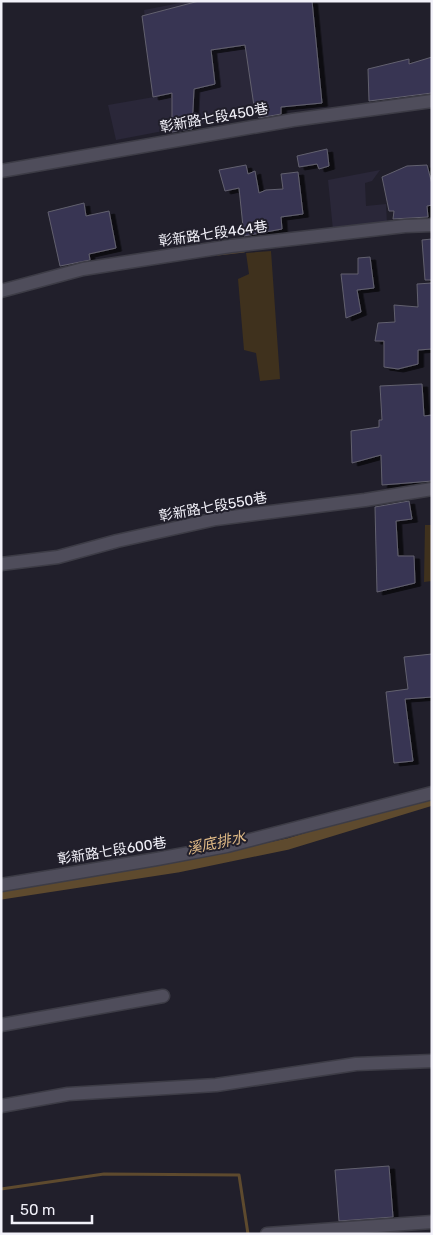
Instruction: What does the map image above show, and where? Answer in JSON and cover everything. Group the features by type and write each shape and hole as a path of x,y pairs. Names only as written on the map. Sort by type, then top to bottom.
{"street":[{"name":"彰新路七段450巷","path":"1,170 293,120 432,101"},
{"name":"彰新路七段464巷","path":"1,291 83,269 222,247 358,231 432,225"},
{"name":"彰新路七段550巷","path":"1,564 58,557 117,541 216,519 365,500 432,489"},
{"name":"彰新路七段600巷","path":"1,884 227,846 432,793"},
{"path":"1,1025 163,996"},
{"path":"1,1106 68,1094 216,1085 356,1064 432,1061"},
{"path":"267,1234 432,1222"}],"shaded area":[{"path":"190,1 275,1 288,107 116,140 108,105 154,97 144,10"},
{"path":"380,170 372,181 365,183 366,206 386,204 387,224 333,230 328,180"},
{"path":"271,251 280,379 260,381 256,353 244,350 238,279 249,274 246,253"},
{"path":"425,525 432,525 432,581 424,582"}],"building":[{"path":"199,1 312,1 322,103 281,107 281,114 259,118 254,106 245,45 211,50 215,84 194,89 192,129 172,132 172,93 153,97 142,16"},
{"path":"432,57 432,93 369,101 368,69 409,59 409,64"},
{"path":"327,149 329,166 319,169 317,164 299,167 297,156"},
{"path":"246,165 248,174 255,171 259,193 266,190 283,189 281,174 298,172 303,214 281,217 282,229 244,236 239,188 225,191 219,170"},
{"path":"427,165 432,184 432,205 427,206 428,217 393,219 394,211 389,211 382,177 407,166"},
{"path":"84,203 86,216 109,211 116,248 89,254 90,260 60,266 48,212"},
{"path":"432,239 432,280 425,280 422,240"},
{"path":"370,257 374,288 357,290 361,312 346,318 341,274 358,274 358,258"},
{"path":"432,283 432,349 418,350 418,364 398,369 384,367 384,341 375,341 378,323 395,322 394,305 418,307 417,284"},
{"path":"422,384 424,416 432,415 432,481 382,485 381,455 352,463 351,431 379,427 379,420 382,420 380,386"},
{"path":"409,501 412,519 396,521 398,556 414,556 415,583 377,592 375,507"},
{"path":"432,654 432,697 405,699 413,761 394,763 386,692 408,689 404,657"},
{"path":"389,1166 393,1217 339,1221 335,1170"}],"waterway":[{"path":"218,254 244,251"},
{"name":"溪底排水","path":"1,894 177,867 288,844 432,800"},
{"path":"1,1189 104,1174 239,1175 248,1234"}]}
